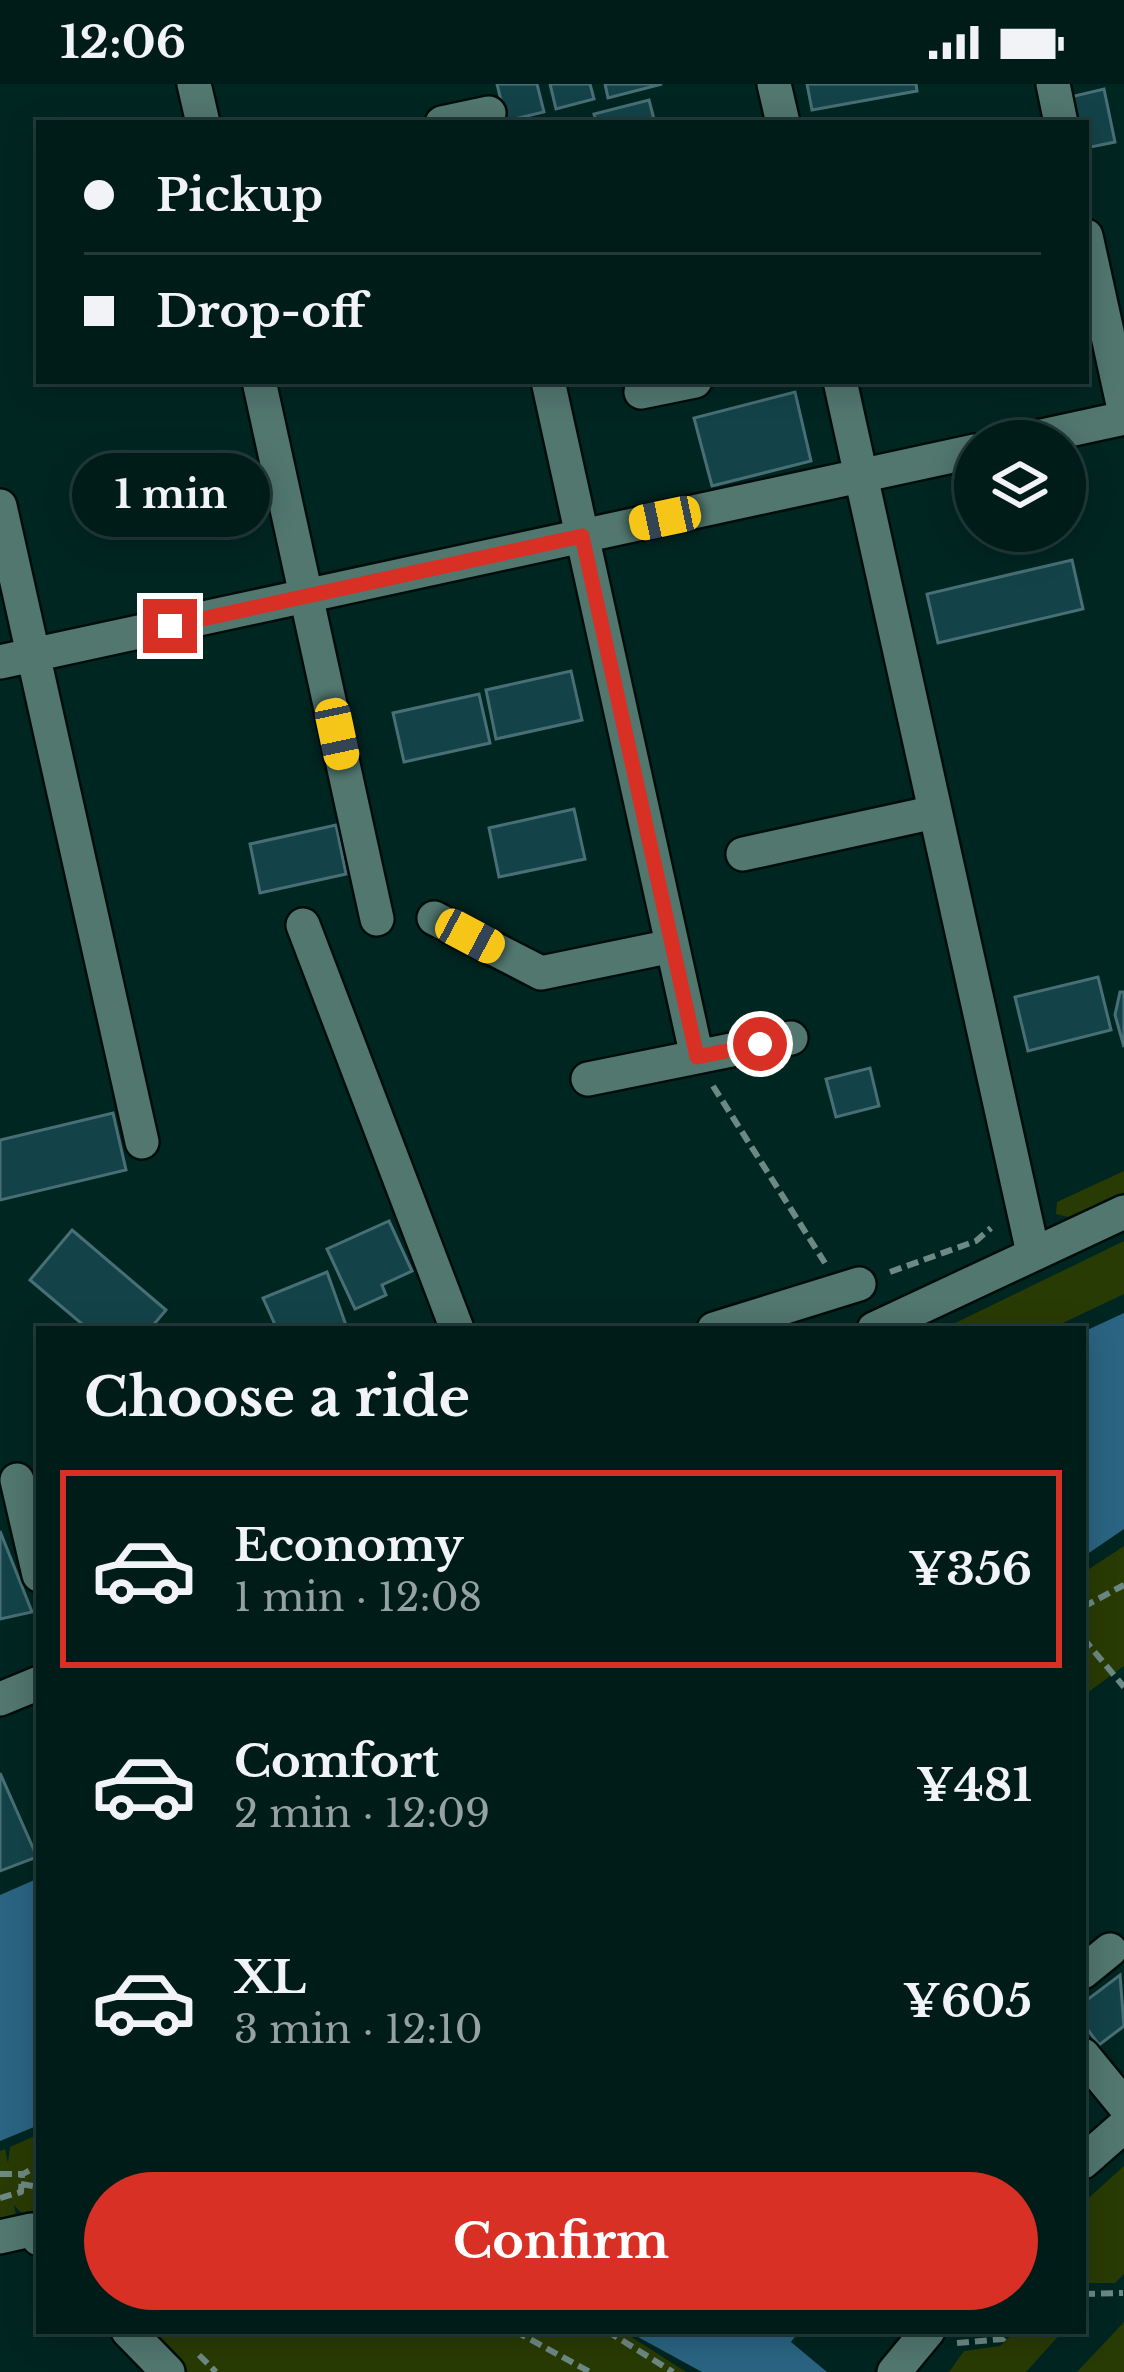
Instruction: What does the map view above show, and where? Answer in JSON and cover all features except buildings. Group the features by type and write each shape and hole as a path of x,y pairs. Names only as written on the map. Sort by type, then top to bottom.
{"street":[{"path":"194,84 202,120"},
{"path":"774,84 782,120"},
{"path":"1053,84 1060,120"},
{"path":"451,120 488,107"},
{"path":"1089,250 1124,409"},
{"path":"260,384 377,919"},
{"path":"549,384 697,1057"},
{"path":"641,392 680,384"},
{"path":"841,384 1033,1253"},
{"path":"1086,426 1124,418"},
{"path":"16,658 954,455"},
{"path":"0,506 16,658 142,1142"},
{"path":"743,854 935,812"},
{"path":"434,918 541,973 672,946"},
{"path":"303,925 456,1326"},
{"path":"588,1079 791,1038"},
{"path":"880,1326 1124,1212"},
{"path":"723,1326 848,1285"},
{"path":"19,1479 36,1561"},
{"path":"0,1699 36,1684"},
{"path":"1086,1970 1110,1950"},
{"path":"1086,2058 1124,2105"},
{"path":"1086,2159 1124,2126"},
{"path":"0,2237 31,2230 36,2236"},
{"path":"131,2334 168,2372"},
{"path":"894,2372 936,2344"}],"path":[{"path":"697,1057 848,1285 976,1241 992,1228"},
{"path":"1086,1605 1124,1585"},
{"path":"1086,1642 1124,1688"},
{"path":"0,2174 23,2174 36,2167"},
{"path":"0,2198 21,2192 23,2174"},
{"path":"21,2184 36,2186"},
{"path":"1086,2294 1123,2293"},
{"path":"520,2334 590,2372"},
{"path":"612,2334 673,2372"},
{"path":"936,2344 1006,2334"}],"green space":[{"path":"1124,1171 1124,1193 1068,1217 1056,1214 1057,1202"},
{"path":"1124,1241 1124,1294 1056,1326 949,1326"},
{"path":"1124,1546 1124,1666 1086,1694 1086,1571"},
{"path":"36,2135 36,2228 14,2205 17,2219 0,2223 0,2151 5,2149 8,2163 10,2147"},
{"path":"1124,2166 1124,2274 1115,2283 1086,2283 1086,2200"},
{"path":"1124,2322 1124,2372 1077,2372"},
{"path":"142,2334 627,2334 686,2372 179,2372"},
{"path":"1013,2334 1060,2334 1026,2372 949,2372 964,2351 1000,2346"}],"water":[{"path":"1124,1313 1124,1529 1086,1555 1086,1331"},
{"path":"36,1879 36,2126 0,2141 0,1895"},
{"path":"632,2334 797,2334 791,2342 827,2372 702,2372"}],"route":[{"path":"170,626 582,536 697,1057 760,1044"}]}
